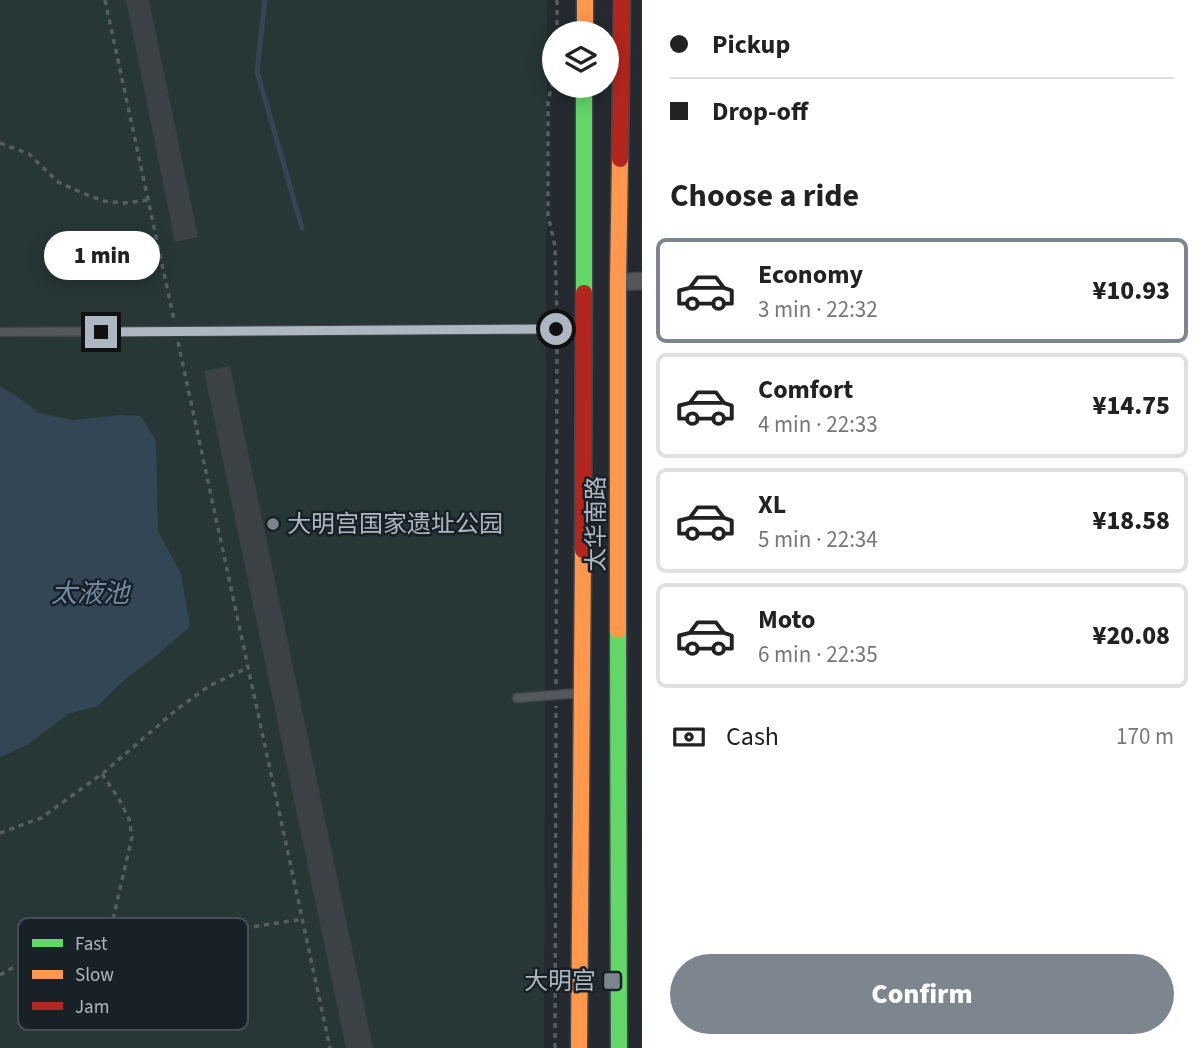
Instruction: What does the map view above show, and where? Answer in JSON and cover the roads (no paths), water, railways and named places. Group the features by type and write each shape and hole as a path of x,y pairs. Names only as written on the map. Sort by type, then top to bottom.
{"main road":[{"path":"584,0 584,21"},
{"name":"太华南路","path":"620,1048 618,282 622,0"},
{"name":"太华南路","path":"579,1048 583,693 584,98"}],"street":[{"path":"618,282 642,281"}],"lane":[{"path":"0,332 584,329"},
{"path":"517,698 583,693"}],"water":[{"name":"太液池","path":"0,387 39,413 72,420 120,415 141,416 156,441 158,531 181,574 190,626 122,682 98,706 68,714 27,745 0,757"}],"waterway":[{"path":"265,0 257,71 302,228"}],"place":[{"name":"大明宫国家遗址公园","path":"273,524"},
{"name":"大明宫","path":"612,981"}]}
